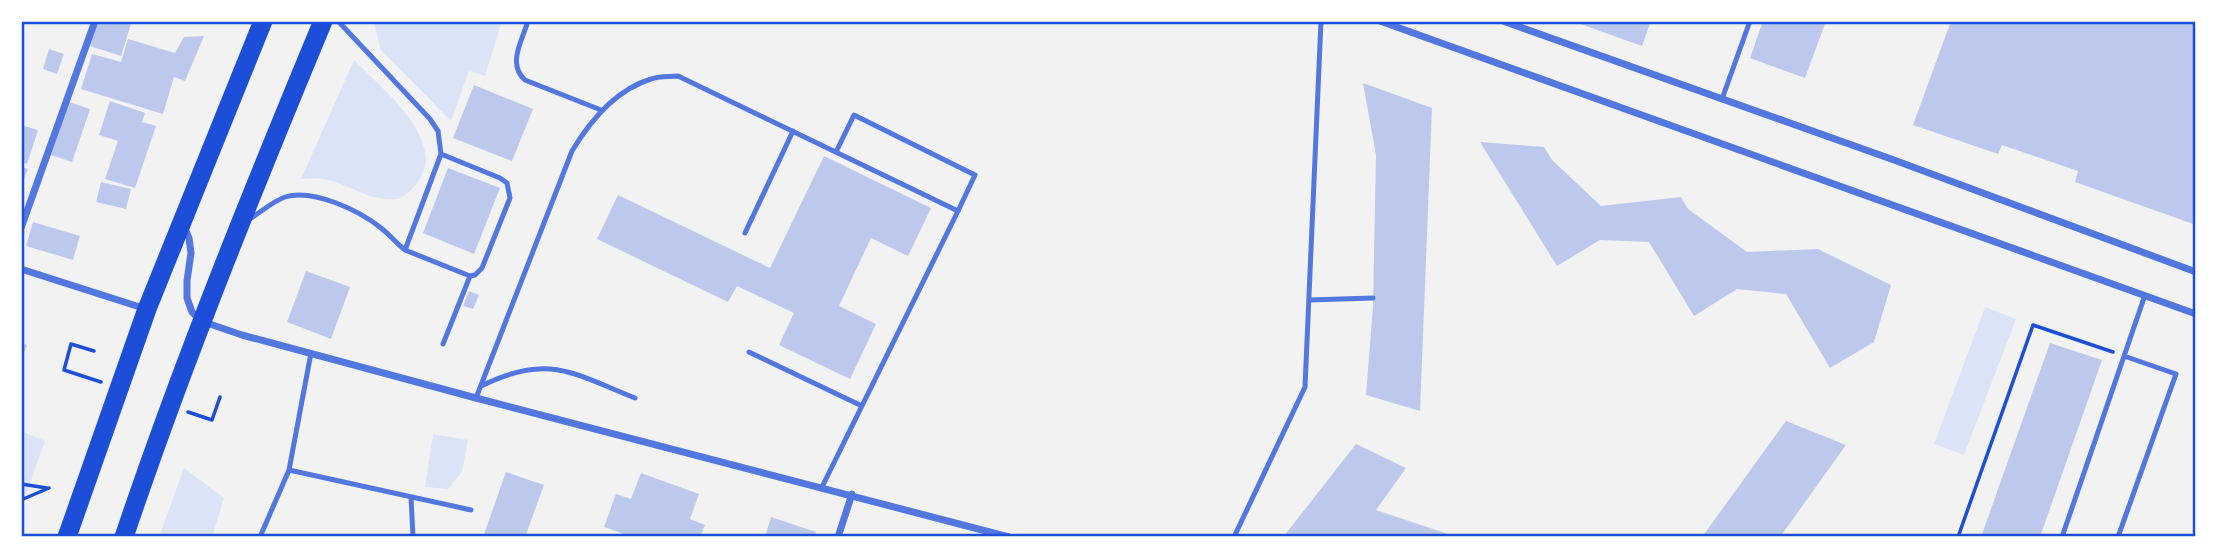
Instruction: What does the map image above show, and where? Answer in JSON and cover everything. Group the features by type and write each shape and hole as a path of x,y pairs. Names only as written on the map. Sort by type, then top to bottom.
{"highway":[{"path":"67,537 147,309 262,21"},
{"path":"124,537 201,321 323,21"}],"street":[{"path":"21,228 95,21"},
{"path":"1380,21 2196,314"},
{"path":"1503,21 2196,272"},
{"path":"182,221 189,238 191,253 187,298 192,312 201,321 311,354 1009,537"},
{"path":"21,270 147,309"},
{"path":"838,537 852,494"}],"lane":[{"path":"338,21 430,119 441,143 441,154 405,250"},
{"path":"528,21 515,60 519,74 525,80 601,110"},
{"path":"1234,537 1305,387 1321,21"},
{"path":"1722,99 1750,21"},
{"path":"476,398 572,151 601,110 628,90 651,78 678,76 958,211"},
{"path":"822,487 975,175 854,115 836,152"},
{"path":"745,233 793,131"},
{"path":"237,228 285,197 306,194 362,214 405,250 470,276 475,275 482,268 510,198 510,190 508,183 500,177 441,154"},
{"path":"443,344 470,276"},
{"path":"2062,537 2145,295"},
{"path":"1308,300 1373,298"},
{"path":"749,352 862,406"},
{"path":"260,537 289,470 311,354"},
{"path":"2118,537 2176,374 2124,356"},
{"path":"481,386 506,373 538,367 564,370 635,398"},
{"path":"289,470 471,510"},
{"path":"411,497 412,537"}],"path":[{"path":"1958,537 2033,325 2124,356"},
{"path":"64,370 71,344 94,351"},
{"path":"212,420 220,397"},
{"path":"21,484 49,488 21,500"}],"shaded area":[{"path":"373,21 502,21 485,76 469,71 451,121 381,50"},
{"path":"354,60 408,116 425,150 425,167 417,183 399,198 377,198 323,179 301,179"},
{"path":"1985,307 2016,319 1964,455 1934,444"},
{"path":"21,431 45,441 21,509"},
{"path":"433,434 468,440 462,472 448,489 425,487"},
{"path":"184,468 224,498 212,537 159,537"}],"building":[{"path":"98,21 132,21 121,56 90,46"},
{"path":"1572,21 1651,21 1642,46"},
{"path":"1763,21 1826,21 1805,78 1750,58"},
{"path":"1951,21 2196,21 2196,225 2075,182 2078,171 2002,145 1998,154 1913,125"},
{"path":"204,36 185,81 174,77 163,114 81,89 92,54 121,62 128,39 175,53 184,37"},
{"path":"49,49 64,54 57,74 43,69"},
{"path":"1363,83 1432,108 1420,411 1366,395 1373,307 1376,155"},
{"path":"474,85 533,109 512,161 453,138"},
{"path":"110,101 145,113 142,122 156,126 135,188 105,179 118,141 99,135"},
{"path":"69,102 90,109 72,162 51,155"},
{"path":"21,125 38,130 27,164 21,162"},
{"path":"1480,142 1544,147 1552,160 1601,206 1681,197 1688,209 1747,252 1818,249 1891,285 1874,342 1830,368 1786,294 1737,289 1694,316 1649,242 1600,240 1557,266"},
{"path":"824,156 931,208 908,256 871,238 839,306 876,324 850,379 779,345 794,313 737,286 728,302 597,239 618,195 770,268"},
{"path":"21,166 28,169 21,185"},
{"path":"448,168 500,188 474,254 423,233"},
{"path":"101,182 131,189 126,209 96,202"},
{"path":"33,222 80,236 73,260 26,246"},
{"path":"306,271 350,287 331,339 287,322"},
{"path":"469,291 479,295 473,309 463,306"},
{"path":"21,342 27,345 21,360"},
{"path":"2050,343 2102,360 2040,537 1981,537"},
{"path":"1786,421 1846,445 1780,537 1702,537"},
{"path":"1356,444 1406,468 1376,510 1457,537 1284,536"},
{"path":"506,472 544,485 525,537 483,537"},
{"path":"641,473 699,494 690,519 705,525 700,537 633,537 604,527 616,494 631,499"},
{"path":"771,517 816,532 814,537 765,537"}]}
